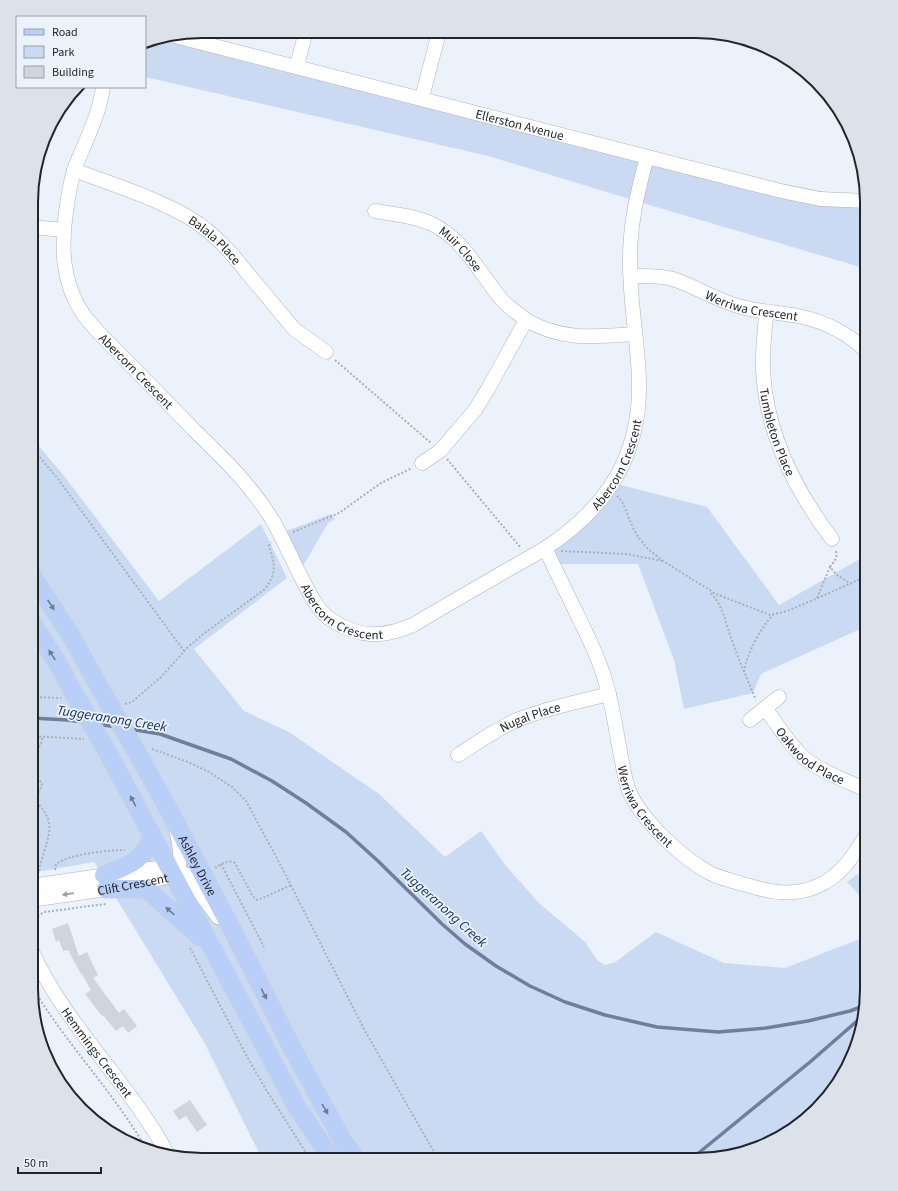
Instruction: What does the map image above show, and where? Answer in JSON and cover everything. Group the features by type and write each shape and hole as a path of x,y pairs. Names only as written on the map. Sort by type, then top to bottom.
{"main road":[{"name":"Ashley Drive","path":"38,585 70,634 101,690 145,754 173,818 316,1093 343,1141 352,1153"},
{"name":"Ashley Drive","path":"38,632 58,664 67,693 108,753 173,871 210,946 298,1109 328,1153"},
{"path":"107,889 123,868 142,855 149,846 152,835"},
{"path":"107,889 142,889 150,892 210,946"}],"street":[{"path":"297,66 304,38"},
{"path":"422,98 437,38"},
{"name":"Ellerston Avenue","path":"186,39 781,191 820,199 860,201"},
{"name":"Abercorn Crescent","path":"103,88 95,118 74,170 69,192 64,230 63,255 71,292 83,314 99,333 231,467 254,493 273,521 314,601 326,616 350,630 359,633 378,635 396,632 414,625 545,548 570,530 593,509 609,490 624,463 634,437 639,409 639,381 630,258 632,225 638,192 647,157"},
{"name":"Balala Place","path":"74,170 164,205 200,224 230,252 294,329 326,352"},
{"name":"Muir Close","path":"375,211 424,221 448,233 461,246 502,300 526,320 535,325 555,333 576,337 635,334"},
{"path":"38,228 64,230"},
{"name":"Werriwa Crescent","path":"631,276 652,275 673,279 736,306 798,316 821,322 843,333 860,346"},
{"name":"Tumbleton Place","path":"766,312 763,370 771,421 788,468 816,517 832,539"},
{"path":"422,463 440,451 475,410 526,320"},
{"name":"Werriwa Crescent","path":"545,548 594,648 609,694 630,794 640,811 666,839 690,861 710,873 770,892 780,893 799,892 818,886 842,869 860,845"},
{"name":"Nugal Place","path":"458,755 492,733 516,721 542,712 609,694"},
{"path":"750,720 779,697"},
{"name":"Oakwood Place","path":"765,708 796,749 807,760 821,769 860,787"},
{"name":"Clift Crescent","path":"38,899 107,889 173,871 181,859 181,851 173,818"},
{"path":"173,871 188,876 242,950"},
{"name":"Clift Crescent","path":"38,881 107,889"},
{"name":"Hemmings Crescent","path":"38,965 60,1003 142,1114 164,1148"}],"path":[{"path":"38,455 58,479 184,651"},
{"path":"287,534 339,513 382,483 422,463"},
{"path":"621,498 633,528 639,538 647,548 663,561 724,599 773,615"},
{"path":"125,704 132,702 161,677 184,651 202,635 271,581 274,571 273,558 269,543 276,539"},
{"path":"817,598 830,567 836,560 837,556 832,539"},
{"path":"562,551 627,554 663,561"},
{"path":"830,567 851,584"},
{"path":"744,673 755,644 768,620 773,615 858,580"},
{"path":"709,590 721,606 744,673 759,708 765,708"},
{"path":"38,696 67,693"},
{"path":"38,736 89,739"},
{"path":"38,749 42,741 42,736"},
{"path":"145,754 157,750 188,762 221,780 241,795 252,812 291,885 364,1029 435,1153"},
{"path":"38,779 42,783 42,788 38,794"},
{"path":"38,804 47,815 50,826 50,835 38,870"},
{"path":"55,873 56,864 64,860 104,850 129,849"},
{"path":"264,947 221,864 232,861 235,863 252,895 257,900 291,885"},
{"path":"38,916 44,912 107,889"},
{"path":"190,948 245,1053 265,1088 306,1153"},
{"path":"38,995 141,1141"}],"green space":[{"path":"180,39 207,44 647,157 860,199 860,267 636,201 488,156 146,77 146,48"},
{"path":"38,445 65,477 159,601 261,524 287,578 194,649 244,711 289,732 379,794 445,857 481,831 506,866 539,903 585,942 597,960 605,965 614,963 656,932 724,963 785,968 860,939 860,999 857,1021 847,1052 838,1071 826,1089 812,1105 796,1119 778,1131 759,1140 728,1150 706,1153 259,1153 204,1042 94,862 38,872"},
{"path":"613,483 707,507 779,605 860,559 860,629 761,674 753,693 684,709 674,660 638,564 553,564 545,548"},
{"path":"331,514 335,519 328,523 299,573 279,534"},
{"path":"857,874 860,877 860,896 847,882"}],"building":[{"path":"68,923 79,956 87,952 98,975 93,978 119,1013 124,1009 137,1026 128,1033 123,1026 116,1031 103,1015 102,1016 85,994 91,990 68,950 63,951 59,940 56,942 52,929"},
{"path":"190,1100 207,1125 197,1132 186,1116 179,1120 173,1111"}],"waterway":[{"name":"Tuggeranong Creek","path":"38,718 84,722"},
{"name":"Tuggeranong Creek","path":"98,724 116,727"},
{"name":"Tuggeranong Creek","path":"130,729 160,734 231,759 272,781 346,832 465,944 496,966 530,986 565,1002 605,1015 657,1027 718,1032 766,1028 808,1021 859,1008"},
{"path":"699,1153 810,1062 857,1021"}]}
